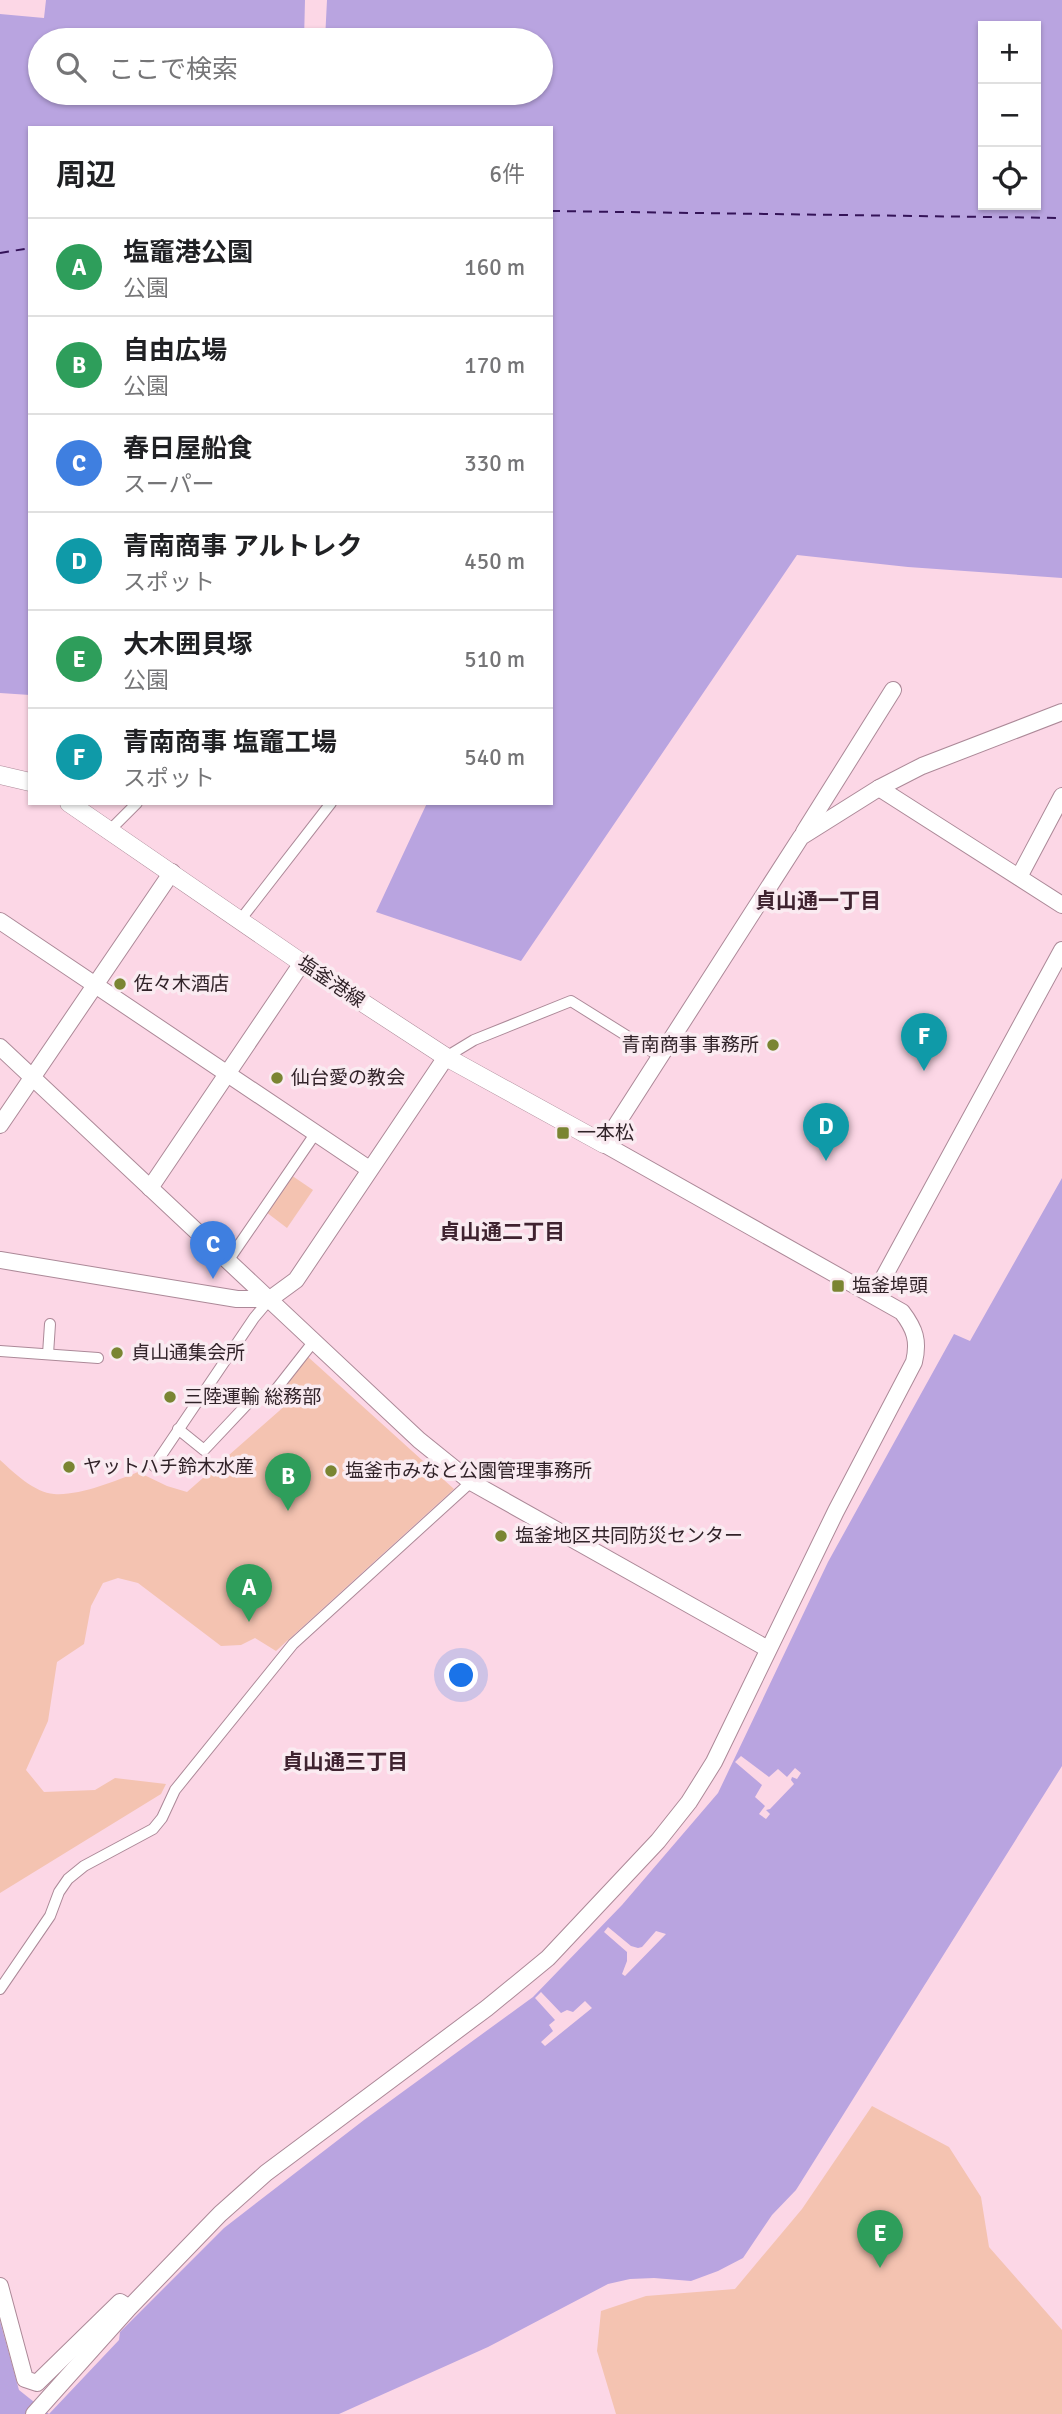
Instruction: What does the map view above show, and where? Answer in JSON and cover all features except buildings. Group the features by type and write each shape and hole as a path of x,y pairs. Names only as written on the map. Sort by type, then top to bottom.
{"main road":[{"path":"0,775 28,782"},
{"name":"塩釜港線","path":"72,805 302,963 446,1057 604,1144"}],"street":[{"path":"34,2414 129,2308 220,2214 266,2173 487,2008 548,1958 659,1842 714,1762 768,1649 914,1362 916,1337 912,1325 902,1312 604,1144 893,690"},
{"path":"801,837 879,788 922,766 1062,712"},
{"path":"879,788 1062,905"},
{"path":"1018,877 1062,796"},
{"path":"110,830 135,805"},
{"path":"241,919 329,805"},
{"path":"0,1125 172,872"},
{"path":"0,921 369,1170"},
{"path":"874,1295 1062,950"},
{"path":"150,1188 302,963"},
{"path":"154,1466 254,1318 270,1299 296,1280 446,1057 474,1040 571,1001 659,1056"},
{"path":"0,1047 419,1440 471,1482 768,1649"},
{"path":"228,1261 315,1134"},
{"path":"0,1260 237,1298 270,1299"},
{"path":"48,1354 50,1324"},
{"path":"178,1429 204,1450 253,1398 274,1392 314,1342"},
{"path":"0,1351 98,1358"},
{"path":"0,1989 50,1916 68,1878 84,1866 153,1829 162,1818 175,1790 293,1644 471,1482"},
{"path":"0,2286 25,2379 37,2383 120,2302 129,2308"}],"shaded area":[{"path":"46,0 305,0 304,28 28,28 28,105 553,105 553,28 326,28 327,0 1062,0 1062,578 908,567 797,555 521,961 376,912 426,805 553,805 553,126 28,126 28,695 0,693 0,14 44,18"},
{"path":"291,1175 313,1190 287,1228 266,1212"},
{"path":"1062,1178 1062,1766 796,2190 772,2215 743,2258 691,2281 654,2278 630,2279 608,2284 488,2347 339,2414 49,2414 119,2340 120,2332 224,2228 364,2120 533,1997 622,1905 718,1793 828,1562 954,1334 970,1341"},
{"path":"307,1356 454,1489 276,1651 255,1638 241,1645 221,1646 138,1583 118,1578 103,1583 91,1606 84,1644 57,1662 48,1721 26,1770 44,1792 95,1790 115,1778 166,1784 161,1794 0,1893 0,1460 32,1486 47,1493 64,1494 86,1490 138,1472 187,1492 287,1404 277,1395"},
{"path":"872,2106 949,2147 981,2197 989,2247 1062,2330 1062,2414 616,2414 597,2351 601,2311 646,2296 735,2289 802,2209"},
{"path":"0,2321 19,2390 49,2414 0,2414"}],"pier":[{"path":"741,1756 769,1777 778,1769 787,1777 795,1768 801,1773 797,1779 792,1777 794,1784 766,1810 770,1814 766,1819 759,1814 765,1806 755,1797 762,1785 735,1762"},
{"path":"608,1927 631,1946 638,1948 656,1931 666,1934 625,1976 622,1974 627,1952 604,1932"},
{"path":"541,1992 561,2013 567,2010 573,2012 585,2001 592,2008 545,2046 541,2042 553,2031 549,2025 555,2020 535,1998"}],"ferry route":[{"path":"553,211 1062,218"},
{"path":"0,253 28,248"}],"place":[{"name":"佐々木酒店","path":"120,984"},
{"name":"青南商事 事務所","path":"773,1045"},
{"name":"青南商事 塩竈工場","path":"924,1071"},
{"name":"仙台愛の教会","path":"277,1078"},
{"name":"一本松","path":"563,1133"},
{"name":"青南商事 アルトレク","path":"826,1161"},
{"name":"春日屋船食","path":"213,1279"},
{"name":"塩釜埠頭","path":"838,1286"},
{"name":"貞山通集会所","path":"117,1353"},
{"name":"三陸運輸 総務部","path":"170,1397"},
{"name":"ヤットハチ鈴木水産","path":"69,1467"},
{"name":"塩釜市みなと公園管理事務所","path":"331,1471"},
{"name":"自由広場","path":"288,1511"},
{"name":"塩釜地区共同防災センター","path":"501,1536"},
{"name":"塩竈港公園","path":"249,1622"},
{"name":"大木囲貝塚","path":"880,2268"}],"district":[{"name":"貞山通一丁目","path":"818,901"},
{"name":"貞山通二丁目","path":"502,1232"},
{"name":"貞山通三丁目","path":"345,1762"}]}
